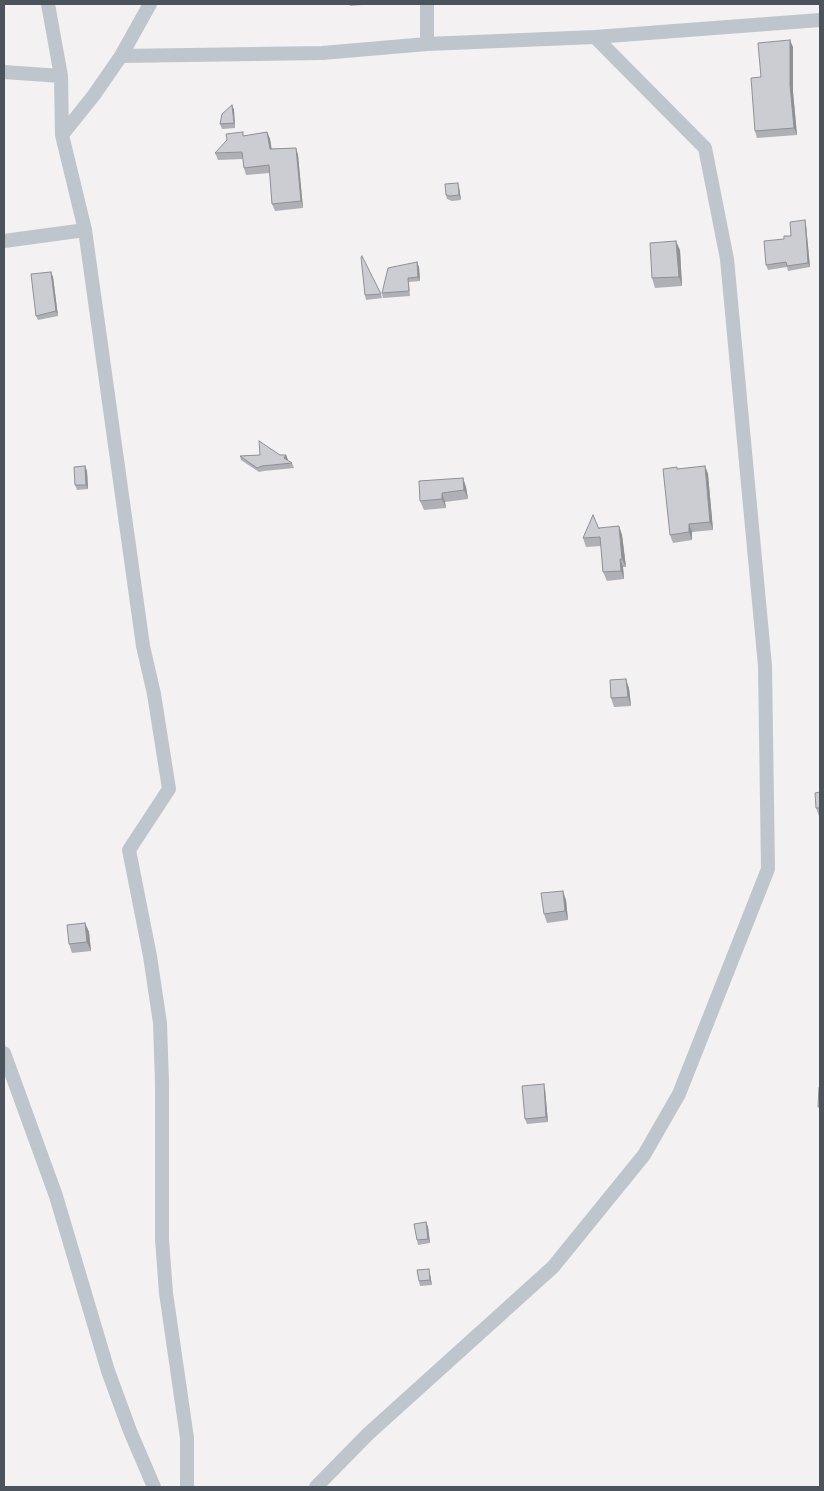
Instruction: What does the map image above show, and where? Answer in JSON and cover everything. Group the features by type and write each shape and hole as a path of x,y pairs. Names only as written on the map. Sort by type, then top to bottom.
{"street":[{"path":"48,4 61,76 62,135 85,230 143,646 157,714 169,790 129,850 150,956 160,1024 162,1239 166,1293 187,1438 188,1487"},
{"path":"62,135 94,95 121,56 150,4"},
{"path":"427,4 427,44"},
{"path":"121,56 322,53 427,44 594,37 820,20"},
{"path":"316,1487 368,1434 553,1266 644,1155 679,1094 768,869 765,666 727,259 705,148 594,37"},
{"path":"4,72 61,76"},
{"path":"4,241 85,230"},
{"path":"4,1053 56,1196 108,1371 130,1431 154,1487"}],"building":[{"path":"790,40 790,85 794,128 755,131 751,78 761,77 758,43"},
{"path":"232,105 234,123 220,124 222,114"},
{"path":"243,132 243,136 267,132 270,149 296,148 301,201 272,204 269,165 244,168 242,152 215,153 227,140 226,134"},
{"path":"458,183 459,195 446,195 445,184"},
{"path":"805,220 808,263 787,266 786,262 766,265 764,241 784,239 784,236 791,236 790,222"},
{"path":"676,241 679,277 652,278 650,243"},
{"path":"362,256 381,294 365,295"},
{"path":"417,262 418,277 408,278 409,291 382,293 388,268"},
{"path":"51,272 56,311 36,316 31,274"},
{"path":"259,441 280,455 286,455 284,458 292,463 257,468 240,456 260,455"},
{"path":"85,466 86,485 75,485 74,467"},
{"path":"705,466 710,522 689,524 689,532 670,535 663,469"},
{"path":"463,478 464,490 442,493 442,499 420,501 419,481"},
{"path":"593,515 599,529 619,526 622,559 620,559 621,571 603,572 600,537 583,538"},
{"path":"626,679 628,697 611,698 610,680"},
{"path":"820,792 820,808 816,808 815,793"},
{"path":"563,891 565,911 544,914 541,893"},
{"path":"85,923 87,942 69,944 67,925"},
{"path":"544,1084 546,1117 525,1119 522,1086"},
{"path":"819,1088 820,1107 818,1107"},
{"path":"426,1222 428,1239 417,1240 414,1224"},
{"path":"429,1269 430,1280 419,1281 417,1270"}]}
